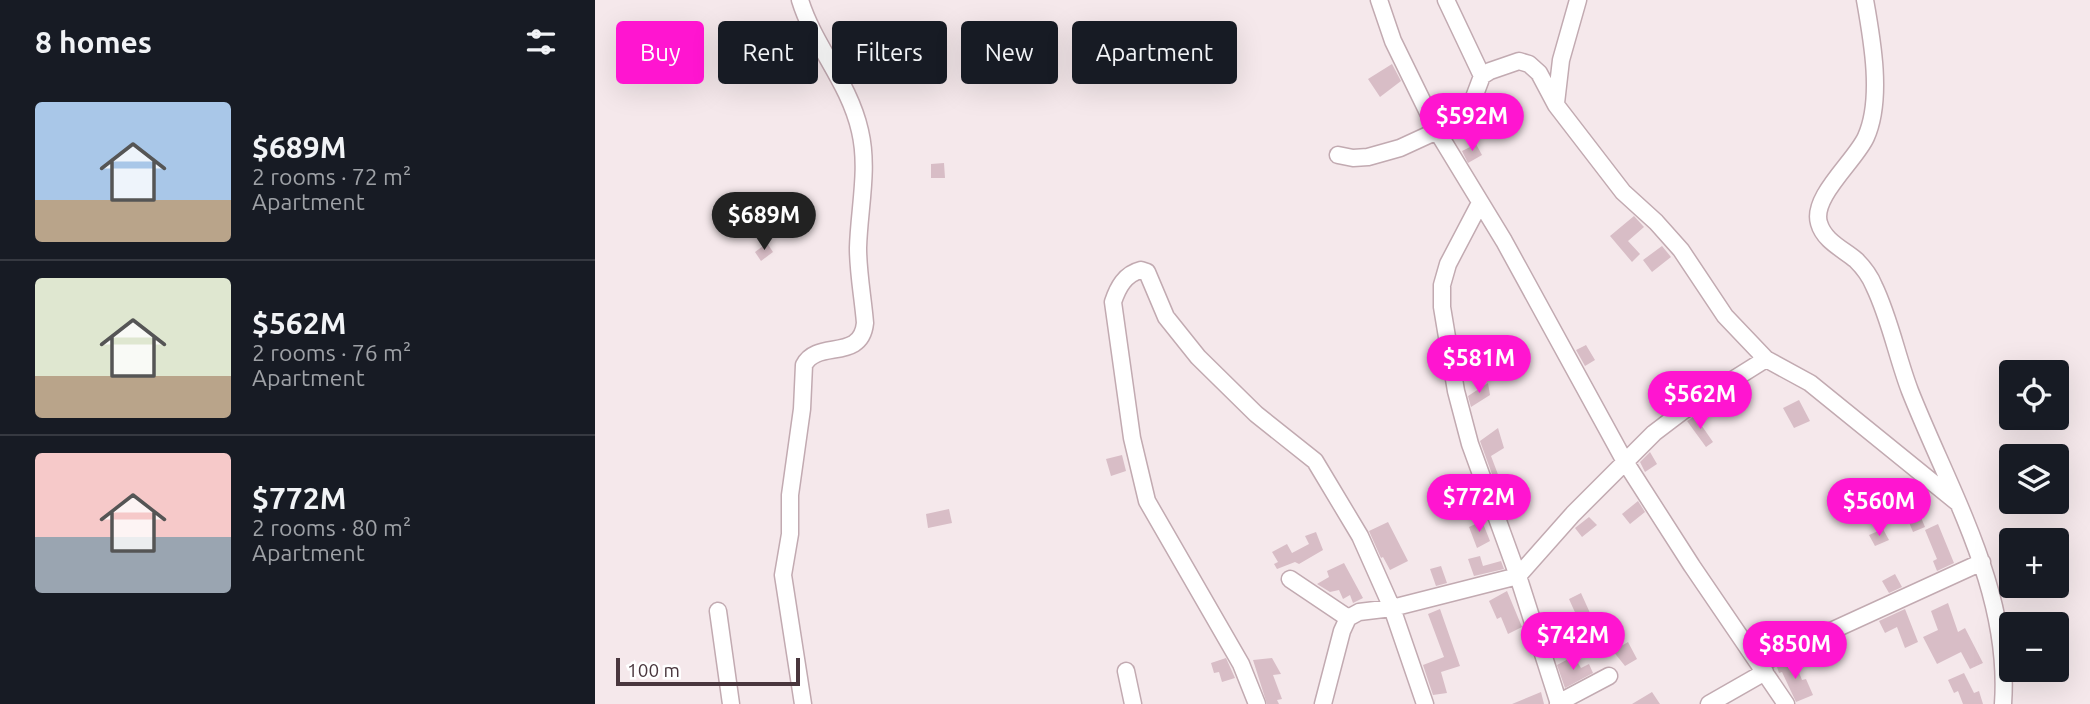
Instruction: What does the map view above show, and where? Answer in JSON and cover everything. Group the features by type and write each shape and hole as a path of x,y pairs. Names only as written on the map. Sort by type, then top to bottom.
{"street":[{"path":"800,0 809,25 849,96 861,134 863,161 859,259 865,323 860,340 839,349 813,355 807,358 804,365 802,409 790,495 790,534 783,575 803,704"},
{"path":"1379,0 1393,41 1437,131 1509,249 1624,460 1786,704"},
{"path":"1446,0 1482,76"},
{"path":"1556,105 1561,60 1578,0"},
{"path":"1865,0 1874,72 1873,116 1861,148 1821,203 1819,223 1824,234 1864,268 1874,285 1897,346 1909,388 1982,562 2003,645 2003,704"},
{"path":"1338,155 1368,157 1400,148 1437,131 1468,107 1482,76 1519,61 1529,64 1539,73 1556,105 1623,192 1656,222 1681,250 1725,316 1766,359 1810,383 1958,503"},
{"path":"1480,204 1448,264 1442,285 1442,307 1457,391 1470,444 1518,576 1558,703 1609,676"},
{"path":"1257,704 1241,664 1147,501 1132,438 1114,313 1116,293 1129,274 1141,270 1146,271 1166,317 1198,358 1256,414 1315,461 1360,537 1392,608 1425,704"},
{"path":"1323,704 1342,631 1348,618 1359,612 1392,608 1518,576 1624,460 1654,433 1683,411 1766,359"},
{"path":"1709,704 1762,668 1982,562"},
{"path":"1290,579 1348,618"},
{"path":"718,611 731,704"},
{"path":"1126,671 1133,704"}],"building":[{"path":"1392,64 1401,81 1380,97 1368,79"},
{"path":"1476,144 1482,155 1468,163 1462,151"},
{"path":"944,163 945,178 931,178 931,164"},
{"path":"1634,216 1644,227 1628,241 1640,254 1632,262 1610,236"},
{"path":"767,243 773,252 761,261 755,252"},
{"path":"1662,246 1671,257 1652,272 1643,260"},
{"path":"1586,345 1595,360 1585,366 1576,350"},
{"path":"1488,383 1490,395 1471,407 1468,396"},
{"path":"1799,400 1810,421 1794,428 1783,408"},
{"path":"1695,416 1713,442 1706,447 1687,421"},
{"path":"1498,428 1504,448 1491,456 1502,485 1497,488 1480,441"},
{"path":"1650,452 1657,464 1645,472 1640,462"},
{"path":"1122,455 1126,471 1111,476 1106,459"},
{"path":"1904,478 1910,492 1897,497 1892,483"},
{"path":"1638,501 1645,512 1630,524 1622,514"},
{"path":"949,509 952,523 928,528 926,514"},
{"path":"1920,515 1925,527 1913,532 1908,520"},
{"path":"1589,517 1597,525 1582,537 1575,528"},
{"path":"1482,521 1490,541 1477,548 1469,527"},
{"path":"1388,522 1408,561 1390,570 1383,557 1381,558 1369,531"},
{"path":"1938,524 1954,563 1937,571 1933,561 1937,559 1925,530"},
{"path":"1883,529 1889,540 1875,546 1869,535"},
{"path":"1316,532 1323,550 1299,564 1295,562 1277,569 1274,564 1278,562 1272,552 1287,544 1292,553 1309,544 1305,536"},
{"path":"1480,556 1483,566 1501,561 1504,569 1474,576 1468,559"},
{"path":"1344,563 1363,598 1353,603 1350,595 1343,599 1339,590 1330,592 1317,584 1329,577 1327,571"},
{"path":"1441,566 1447,583 1436,586 1430,569"},
{"path":"1895,574 1902,587 1889,593 1882,581"},
{"path":"1507,591 1522,627 1508,634 1501,617 1497,619 1489,601"},
{"path":"1581,593 1590,613 1578,619 1569,599"},
{"path":"1948,603 1958,632 1965,628 1983,663 1970,669 1961,652 1937,664 1923,637 1938,630 1931,611"},
{"path":"1440,609 1460,666 1441,672 1447,693 1433,695 1423,665 1444,657 1428,614"},
{"path":"1905,609 1918,642 1905,648 1897,627 1885,633 1879,621"},
{"path":"1774,632 1780,643 1765,650 1759,638"},
{"path":"1628,642 1637,659 1625,666 1613,651"},
{"path":"1574,656 1581,668 1589,664 1593,673 1565,688 1557,665"},
{"path":"1226,658 1235,678 1222,682 1219,672 1214,673 1211,663"},
{"path":"1272,658 1281,674 1273,675 1282,699 1277,700 1279,704 1267,704 1253,660"},
{"path":"1794,660 1802,680 1806,679 1813,695 1796,702 1777,667"},
{"path":"1964,673 1974,693 1979,691 1983,704 1963,704 1958,691 1954,693 1948,680"},
{"path":"1541,692 1544,704 1512,704"},
{"path":"1652,692 1660,704 1632,704"}]}
